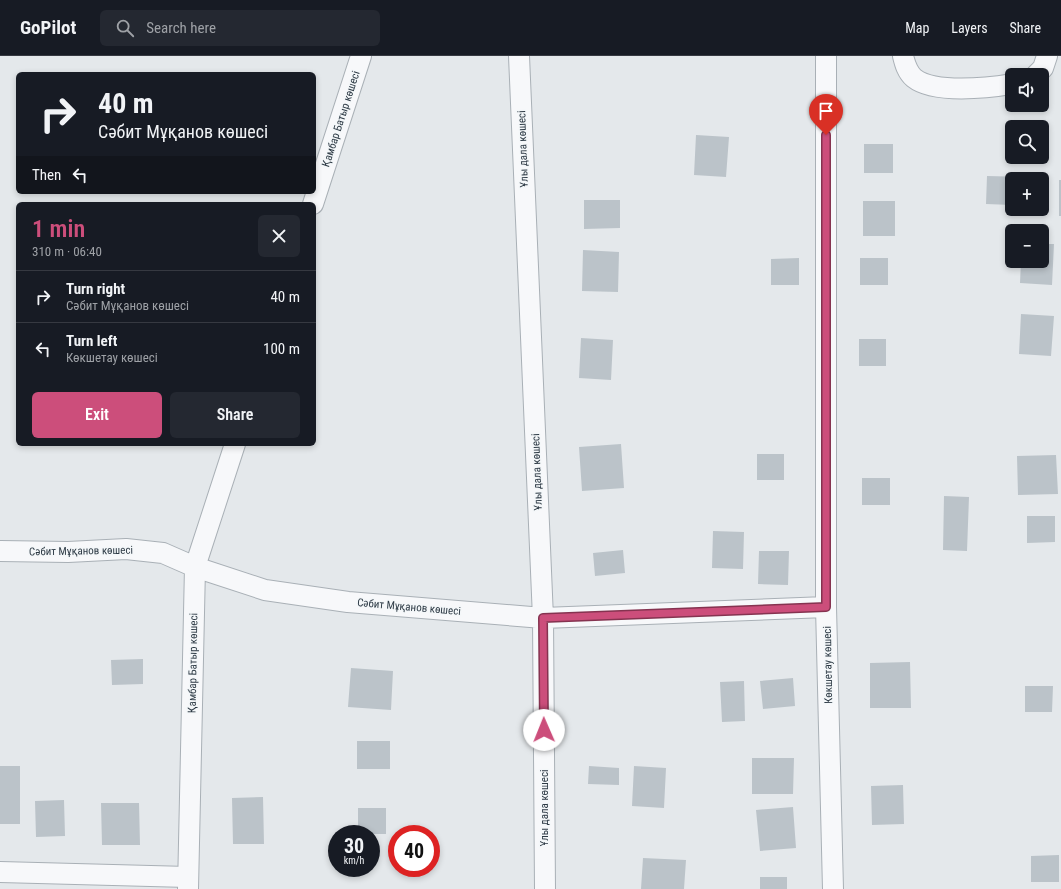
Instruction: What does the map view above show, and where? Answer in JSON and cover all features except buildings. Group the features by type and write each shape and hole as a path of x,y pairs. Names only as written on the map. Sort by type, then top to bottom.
{"street":[{"name":"Қамбар Батыр көшесі","path":"314,202 361,56"},
{"name":"Ұлы дала көшесі","path":"520,56 543,618 545,889"},
{"name":"Көкшетау көшесі","path":"826,56 826,607 833,889"},
{"path":"903,56 906,68 914,78 928,86 969,89 1005,85"},
{"path":"1043,68 1047,56"},
{"name":"Қамбар Батыр көшесі","path":"188,883 195,567 234,446"},
{"name":"Сәбит Мұқанов көшесі","path":"0,551 68,552 126,549 163,553 195,567 265,590 288,594 348,602 543,618 826,607"},
{"path":"0,872 188,883"}],"route":[{"path":"544,730 543,618 826,607 826,135"}]}
